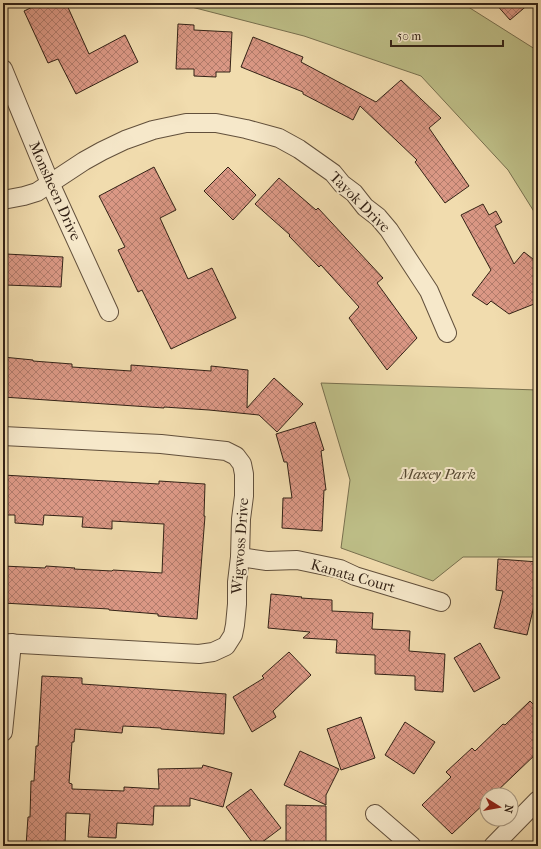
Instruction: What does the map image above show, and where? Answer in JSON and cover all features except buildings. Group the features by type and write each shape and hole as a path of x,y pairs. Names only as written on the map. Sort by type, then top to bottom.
{"street":[{"name":"Monsheen Drive","path":"3,69 50,183 109,312"},
{"name":"Tayok Drive","path":"3,200 37,192 84,161 125,140 153,130 186,123 216,123 279,138 333,173 342,184 354,193 365,207 378,216 390,230 429,291 447,333"},
{"name":"Wigwoss Drive","path":"3,436 161,444 226,451 236,456 242,464 244,474 244,496 241,519 235,625 233,636 226,646 213,652 199,654 7,643"},
{"name":"Kanata Court","path":"240,557 267,561 297,560 340,569 356,576 441,602"},
{"path":"3,732 7,643"},
{"path":"493,846 538,800"},
{"path":"375,814 412,846"}],"green space":[{"path":"176,3 462,3 538,51 538,218 508,170 421,76 304,36"},
{"name":"Maxey Park","path":"321,383 538,390 538,557 463,557 433,581 341,548 350,480"}]}
